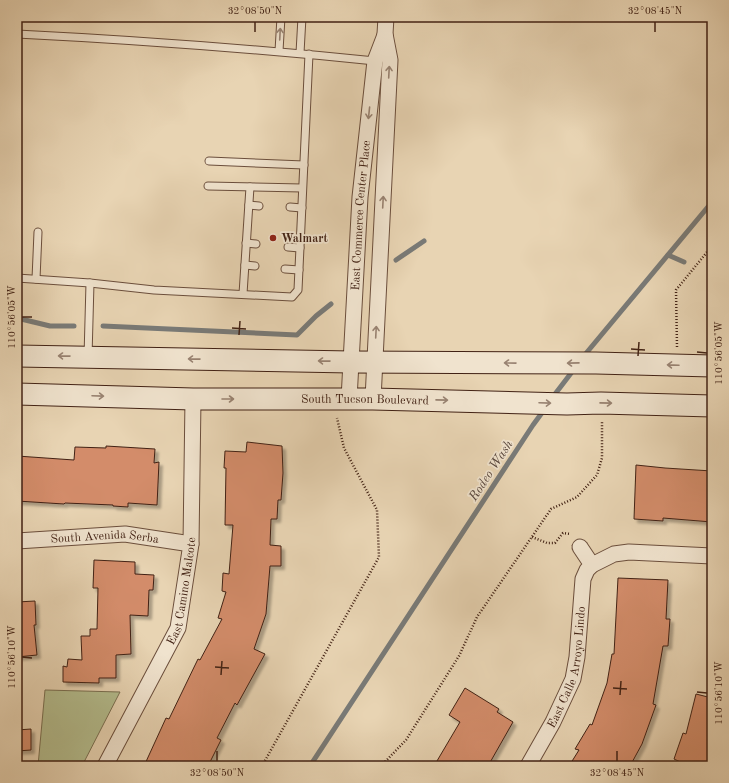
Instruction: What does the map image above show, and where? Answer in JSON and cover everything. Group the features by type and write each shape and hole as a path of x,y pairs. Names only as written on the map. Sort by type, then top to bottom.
{"main road":[{"path":"17,356 351,362 596,363 712,366"},
{"name":"South Tucson Boulevard","path":"17,394 193,399 373,399 712,406"}],"street":[{"name":"East Commerce Center Place","path":"373,399 390,60 385,34 386,17"},
{"name":"East Commerce Center Place","path":"350,399 360,197 375,61 385,34"},
{"name":"East Camino Malcote","path":"105,766 178,628 191,544 193,399"},
{"name":"South Avenida Serba","path":"17,541 125,534 191,544"},
{"path":"580,548 592,565 614,554 621,553 712,556"},
{"name":"East Calle Arroyo Lindo","path":"528,766 553,722 573,679 577,658 583,579 587,570 592,565"}],"lane":[{"path":"279,51 281,17"},
{"path":"300,53 302,17"},
{"path":"17,34 98,38 279,51 375,61"},
{"path":"17,278 90,283 154,290 292,297 298,290 309,54"},
{"path":"209,161 304,165"},
{"path":"208,186 302,188"},
{"path":"243,294 250,187"},
{"path":"248,205 259,206"},
{"path":"290,208 302,208"},
{"path":"36,279 38,232"},
{"path":"246,243 256,244"},
{"path":"288,247 300,248"},
{"path":"245,265 255,266"},
{"path":"286,269 299,270"},
{"path":"88,357 90,283"}],"path":[{"path":"677,348 676,290 712,246"},
{"path":"262,766 379,556 377,510 344,448 337,417"},
{"path":"381,766 406,740 459,656 477,617 551,509 577,497 597,475 602,458 602,417"},
{"path":"532,537 547,543 555,543 563,533 574,535 580,548"}],"green space":[{"path":"45,690 120,692 82,766 38,766"}],"building":[{"path":"247,442 282,446 283,473 281,500 278,500 277,519 271,519 270,545 281,546 281,566 270,566 266,614 254,649 265,654 237,705 235,703 217,738 221,740 208,766 144,766 166,718 169,719 198,659 200,660 222,619 218,618 226,592 222,591 223,573 229,574 233,525 225,525 225,451 246,452"},
{"path":"106,446 155,449 154,463 159,462 157,505 128,503 128,507 17,501 17,456 74,460 75,447 106,448"},
{"path":"636,465 712,471 712,522 663,518 663,521 634,519"},
{"path":"94,560 135,562 135,574 154,575 153,590 149,590 148,616 130,615 131,654 116,655 116,678 99,678 99,683 63,682 63,666 67,667 68,659 82,660 81,636 90,636 90,629 97,629 98,588 93,588"},
{"path":"618,578 668,580 666,619 670,619 668,646 663,646 653,704 656,705 642,744 630,766 569,766 579,750 575,749 590,724 592,725 607,683 612,654 614,654"},
{"path":"35,601 36,625 34,625 37,655 17,657 17,602"},
{"path":"465,688 499,709 497,712 513,722 488,766 434,766 460,722 449,715"},
{"path":"696,694 712,698 712,766 689,766 674,759 683,733 686,734"},
{"path":"31,729 31,750 17,751 17,730"}],"waterway":[{"name":"Rodeo Wash","path":"583,357 712,202"},
{"path":"396,260 424,241"},
{"path":"668,255 684,262"},
{"path":"103,326 297,335 316,316 331,304"},
{"path":"17,318 50,326 74,326"},
{"name":"Rodeo Wash","path":"552,398 575,368"},
{"name":"Rodeo Wash","path":"310,766 544,410"}],"place":[{"name":"Walmart","path":"273,238"}]}
